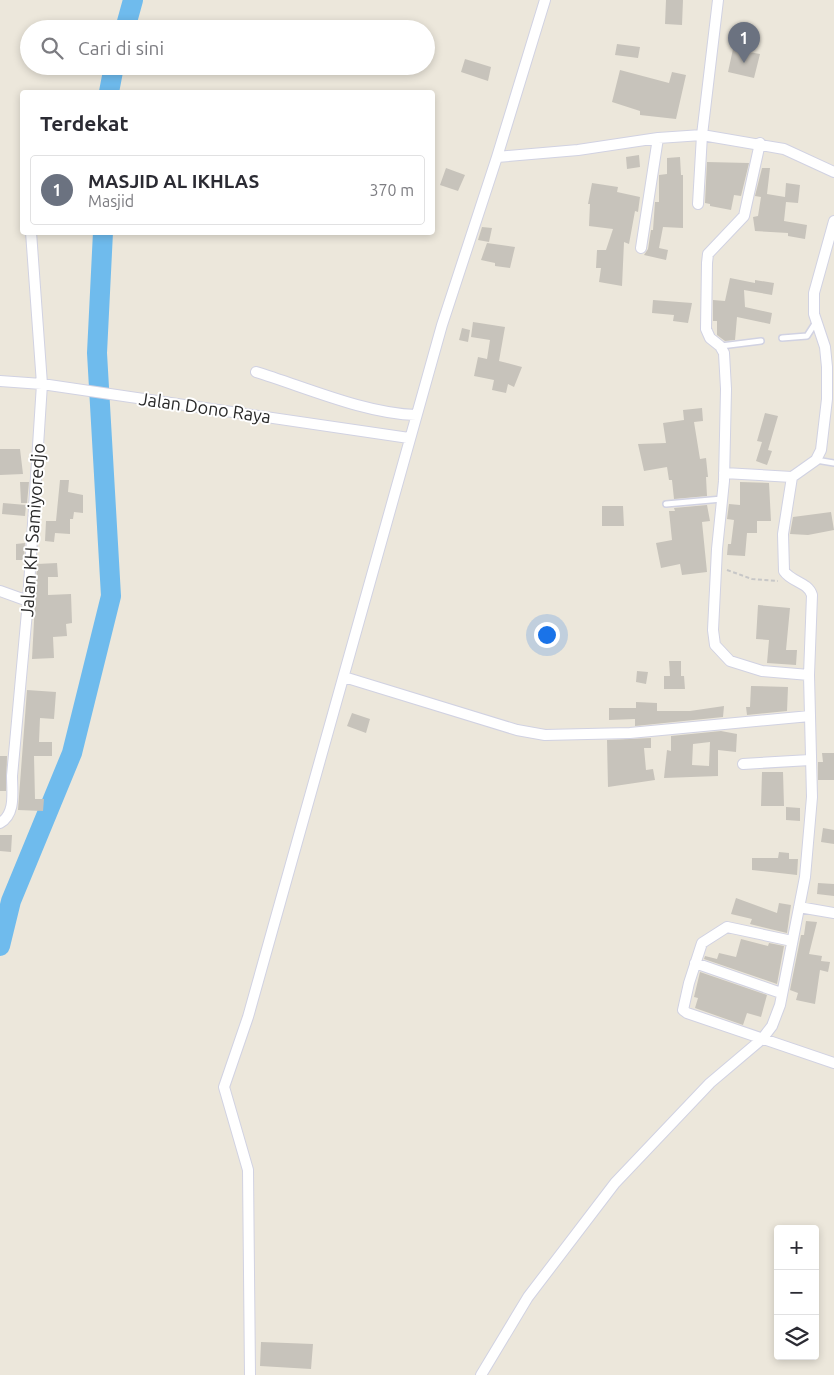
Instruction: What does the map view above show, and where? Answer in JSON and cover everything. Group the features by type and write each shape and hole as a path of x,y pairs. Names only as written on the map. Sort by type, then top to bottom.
{"street":[{"path":"250,1375 248,1170 224,1087 248,1017 442,325 498,157 545,0"},
{"path":"698,204 702,135 718,0"},
{"path":"498,157 578,150 658,138 702,135 760,143 784,149 834,172"},
{"path":"641,248 658,138"},
{"path":"760,143 744,216 708,254 706,329 710,338 720,346 724,353 726,389 724,473 713,630 715,645 730,661 762,671 809,675"},
{"path":"724,473 792,477 820,455 828,399 825,347 814,314 814,293 834,221"},
{"name":"Jalan KH Samiyoredjo","path":"0,823 9,814 12,805 12,776 28,601 42,384 31,235"},
{"path":"256,372 364,406 400,414 416,415"},
{"name":"Jalan Dono Raya","path":"0,381 42,384 409,438"},
{"path":"481,1375 528,1297 615,1183 710,1083 762,1039 772,1026 780,1005 806,877 812,797 809,675 812,595 808,587 786,574 783,565 784,526 792,477"},
{"path":"0,591 28,601"},
{"path":"344,677 518,730 545,735 650,731 810,716"},
{"path":"743,764 810,760"},
{"path":"799,907 834,913"},
{"path":"792,941 727,927 702,943 683,1010 687,1013 834,1063"},
{"path":"695,963 781,993"}],"lane":[{"path":"782,338 807,336 817,321"},
{"path":"720,346 761,341"},
{"path":"816,460 834,463"},
{"path":"666,504 722,499"}],"path":[{"path":"716,566 752,578 781,581"}],"building":[{"path":"666,0 683,0 682,25 665,24"},
{"path":"617,44 640,47 638,58 615,55"},
{"path":"733,49 760,54 754,78 728,72"},
{"path":"465,59 491,67 488,81 461,72"},
{"path":"620,70 669,83 672,72 686,75 676,119 640,115 640,111 612,102"},
{"path":"639,155 640,167 627,169 626,157"},
{"path":"680,157 681,175 683,175 683,228 663,227 659,248 668,250 666,260 644,255 648,249 651,230 653,230 655,202 659,202 659,175 667,174 667,158"},
{"path":"707,162 749,163 741,196 734,195 731,210 710,206 710,204 705,203"},
{"path":"446,168 465,175 458,191 440,185"},
{"path":"762,168 770,168 767,194 785,197 786,183 800,185 798,203 786,202 784,221 807,225 805,239 788,236 788,233 755,231 753,217 758,216 761,197 755,196"},
{"path":"592,183 618,187 617,192 640,197 638,212 635,211 629,244 624,242 622,286 599,282 601,268 596,268 597,250 606,250 613,229 589,226 590,204 588,204"},
{"path":"482,227 492,228 489,242 478,240"},
{"path":"487,243 515,247 510,268 495,266 495,263 481,260"},
{"path":"730,278 755,283 755,280 774,283 772,295 744,290 745,307 772,313 770,324 737,317 735,340 725,341 717,335 717,321 713,321 713,300 725,301"},
{"path":"653,300 692,303 688,323 673,321 674,315 652,313"},
{"path":"473,322 505,327 499,361 522,367 514,387 508,384 506,393 492,390 494,380 474,376 478,357 487,359 490,340 471,337"},
{"path":"462,328 470,330 468,342 459,340"},
{"path":"702,408 703,421 694,422 700,459 706,458 707,496 674,499 672,480 669,480 667,467 644,471 638,444 666,443 663,423 684,420 683,410"},
{"path":"765,413 778,416 768,450 772,451 767,465 756,461 762,442 757,441"},
{"path":"0,449 20,449 23,474 0,475"},
{"path":"60,480 69,480 68,492 83,495 83,513 74,512 73,519 70,519 70,534 55,533 54,542 45,541 46,521 56,521"},
{"path":"20,482 29,482 27,503 21,503"},
{"path":"740,482 769,483 771,521 757,521 757,533 747,533 745,556 727,555 728,544 731,544 734,520 727,519 729,504 740,505"},
{"path":"3,503 26,505 25,516 2,514"},
{"path":"707,505 710,521 702,522 707,572 682,575 680,564 661,568 656,543 672,540 669,511 675,511 674,508"},
{"path":"602,506 623,506 624,526 602,526"},
{"path":"831,512 834,530 808,535 790,534 793,517"},
{"path":"25,543 24,560 16,560 16,544"},
{"path":"57,563 58,577 48,577 48,595 71,594 72,623 66,624 67,636 53,637 54,658 32,659 37,564"},
{"path":"758,605 790,608 786,650 797,650 796,665 767,663 769,640 756,639"},
{"path":"669,661 681,661 681,676 684,676 685,689 664,689 664,676 670,676"},
{"path":"637,671 648,672 646,684 636,682"},
{"path":"751,686 788,687 787,711 747,715 746,707 750,707"},
{"path":"27,690 56,692 54,719 40,718 39,742 52,742 52,756 34,756 35,799 44,799 43,811 18,810"},
{"path":"636,702 657,703 657,711 690,711 724,706 723,717 635,726 635,719 609,720 609,708 636,708"},
{"path":"352,713 370,719 366,733 347,726"},
{"path":"721,731 737,734 736,752 718,750 718,776 664,778 667,750 671,751 671,736","holes":["710,742 709,766 692,765 693,744"]},
{"path":"651,738 651,748 644,748 646,770 653,769 655,780 608,787 607,740"},
{"path":"822,753 834,753 834,780 818,780 818,762 823,762"},
{"path":"0,756 7,756 6,791 0,791"},
{"path":"762,772 783,772 784,806 761,806"},
{"path":"786,807 800,808 800,821 786,820"},
{"path":"823,828 834,830 834,844 821,842"},
{"path":"0,835 12,835 11,852 0,851"},
{"path":"779,852 789,853 789,859 798,859 797,875 752,870 752,858 778,858"},
{"path":"818,883 834,884 834,896 817,894"},
{"path":"736,898 777,913 779,903 791,905 787,933 750,924 752,919 731,914"},
{"path":"806,921 817,922 809,954 822,956 821,961 830,962 828,972 820,970 815,1004 796,1000 798,993 790,990 801,935 804,935"},
{"path":"741,939 768,946 769,943 784,946 777,984 704,959 705,956 717,959 719,953 736,957"},
{"path":"700,972 767,995 761,1017 747,1013 743,1025 695,1008 698,998 694,997"},
{"path":"261,1342 313,1344 311,1369 260,1366"}],"waterway":[{"path":"127,20 133,0"},
{"path":"109,90 112,75"},
{"path":"0,946 11,901 72,753 111,596 97,353 103,235"}],"place":[{"name":"MASJID AL IKHLAS","path":"744,63"}]}
